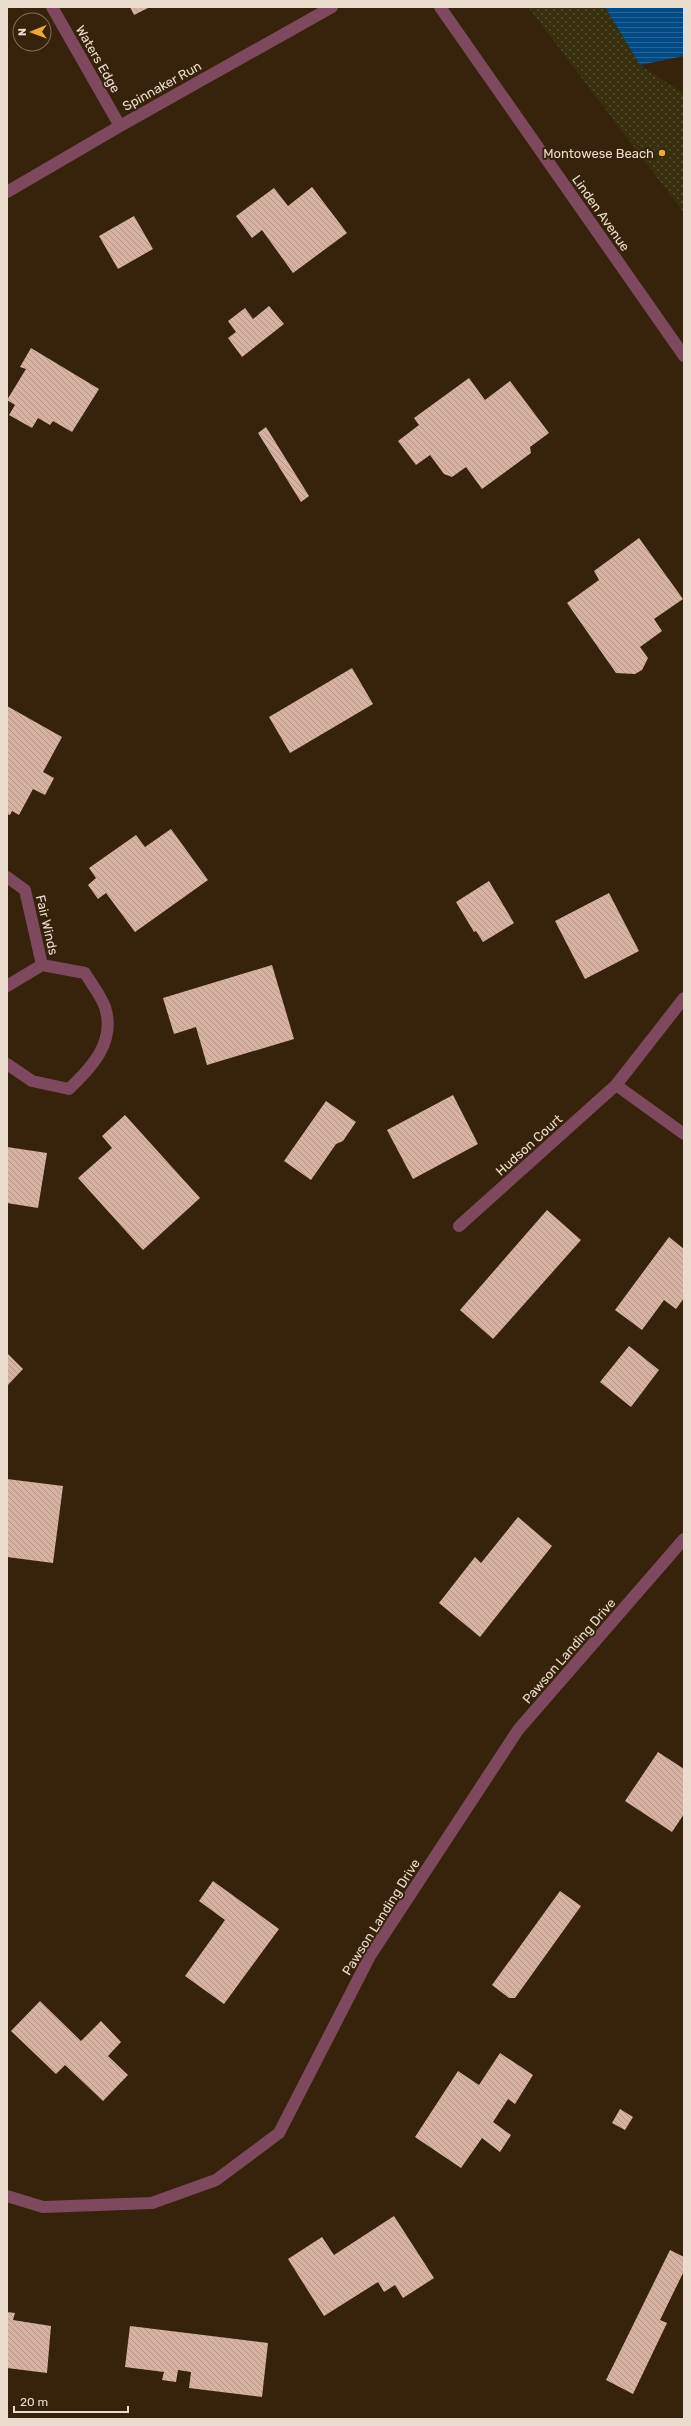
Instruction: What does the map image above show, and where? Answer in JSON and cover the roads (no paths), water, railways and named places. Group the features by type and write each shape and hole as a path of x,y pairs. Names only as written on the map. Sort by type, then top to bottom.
{"street":[{"name":"Waters Edge","path":"52,7 120,126"},
{"name":"Spinnaker Run","path":"7,192 120,126 332,7"},
{"name":"Linden Avenue","path":"440,7 684,356"},
{"name":"Fair Winds","path":"7,877 25,890 42,965"},
{"name":"Fair Winds","path":"7,986 42,965 85,972 105,1008 107,1038 92,1067 69,1089 32,1081 7,1064"},
{"name":"Hudson Court","path":"459,1226 616,1084 684,998"},
{"path":"616,1084 684,1134"},
{"name":"Pawson Landing Drive","path":"7,2196 43,2207 152,2203 216,2180 279,2133 370,1956 518,1730 684,1539"}],"water":[{"path":"605,7 684,7 684,56 640,65"}],"place":[{"name":"Montowese Beach","path":"662,153"}]}
